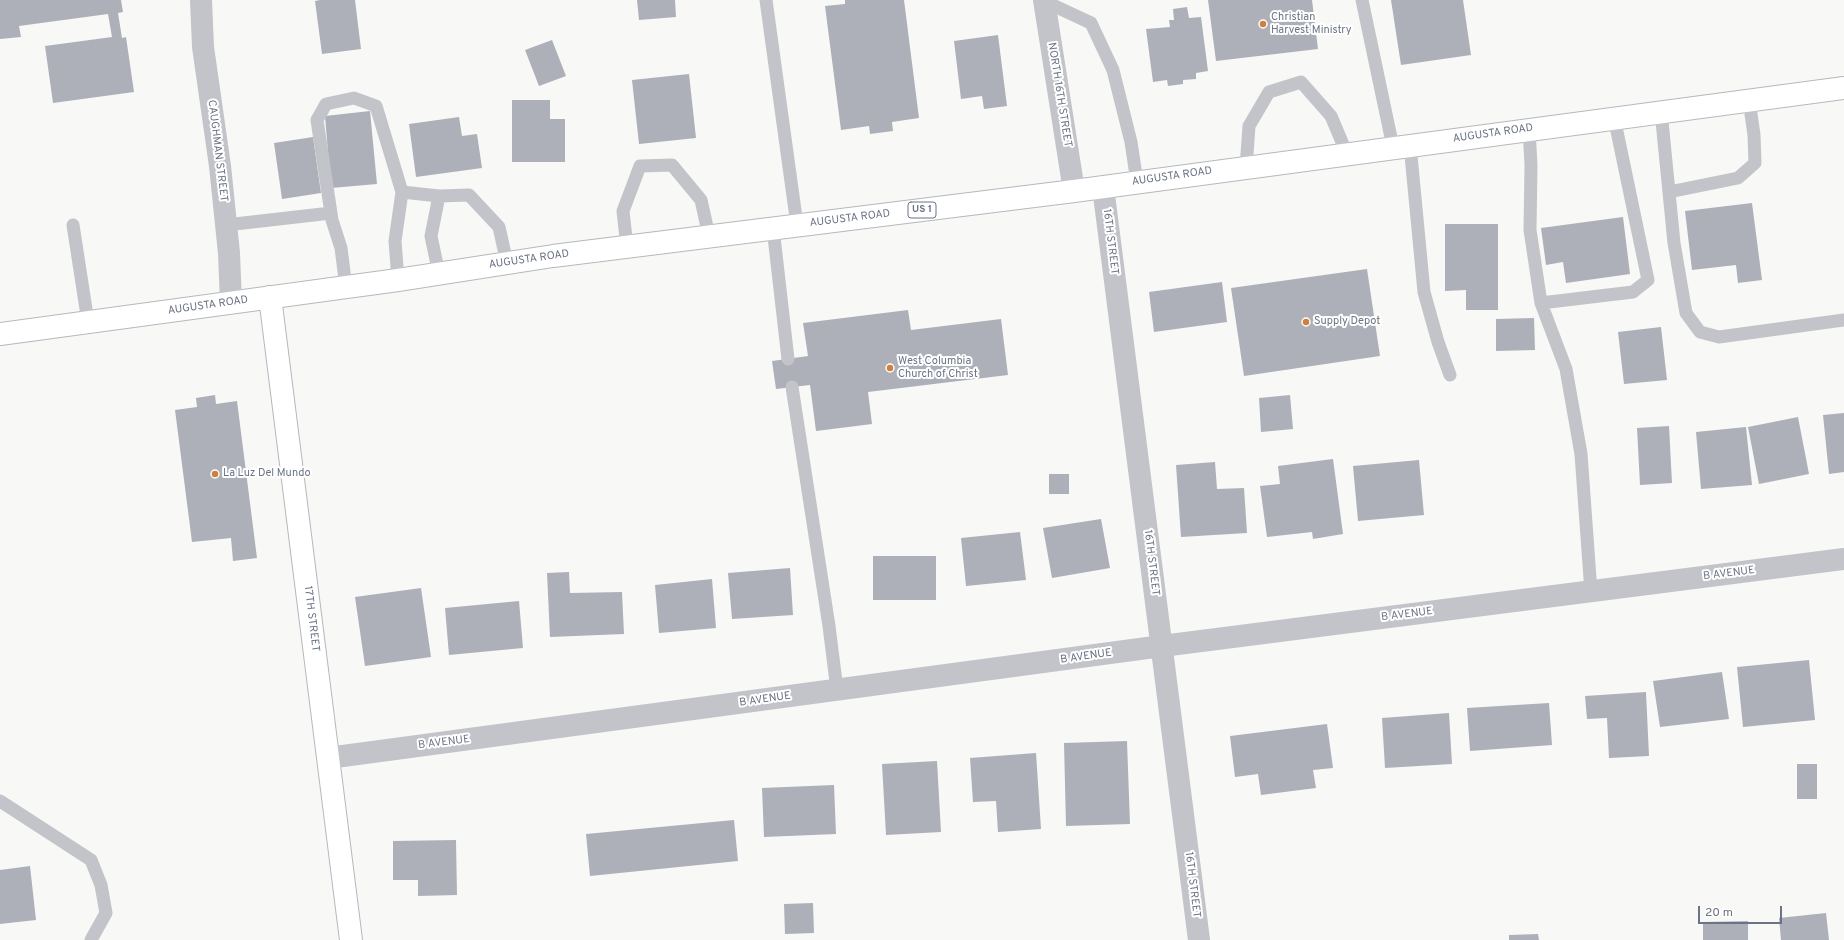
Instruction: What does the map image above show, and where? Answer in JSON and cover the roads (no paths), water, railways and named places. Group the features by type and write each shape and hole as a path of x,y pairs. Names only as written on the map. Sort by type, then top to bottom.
{"main road":[{"name":"AUGUSTA ROAD","path":"0,334 709,236 1103,187 1614,117 1844,88"},
{"name":"17TH STREET","path":"270,297 351,940"}],"street":[{"name":"CAUGHMAN STREET","path":"201,0 203,47 220,166 226,225 231,302"},
{"name":"NORTH 16TH STREET","path":"1044,1 1074,190"},
{"name":"16TH STREET","path":"1103,187 1199,940"},
{"name":"B AVENUE","path":"328,758 1162,646 1844,559"}],"lane":[{"path":"766,0 797,225"},
{"path":"1362,0 1402,146 1424,292 1438,342 1450,375"},
{"path":"1044,1 1091,23 1113,70 1131,142 1137,182"},
{"path":"1246,168 1249,126 1269,92 1301,82 1331,116 1347,154"},
{"path":"346,287 341,248 331,213 317,120 326,104 354,98 376,106 402,192 395,241 398,280"},
{"path":"1669,192 1738,178 1755,163 1754,135 1749,100"},
{"path":"1661,111 1674,242 1686,313 1700,332 1719,337 1844,320"},
{"path":"1541,303 1633,292 1648,280 1614,117"},
{"path":"1529,129 1531,165 1530,230 1541,303 1566,369 1581,454 1591,592"},
{"path":"627,247 623,211 640,166 672,165 701,200 709,236"},
{"path":"402,192 439,196 469,195 499,227 507,263"},
{"path":"439,196 431,236 439,274"},
{"path":"226,225 331,213"},
{"path":"73,225 88,322"},
{"path":"773,228 788,359"},
{"path":"792,387 829,626 837,690"},
{"path":"0,801 91,860 101,885 106,913 91,940"}],"place":[{"name":"Christian Harvest Ministry","path":"1263,24"},
{"name":"Supply Depot","path":"1306,322"},
{"name":"West Columbia Church of Christ","path":"890,368"},
{"name":"La Luz Del Mundo","path":"215,474"}]}
